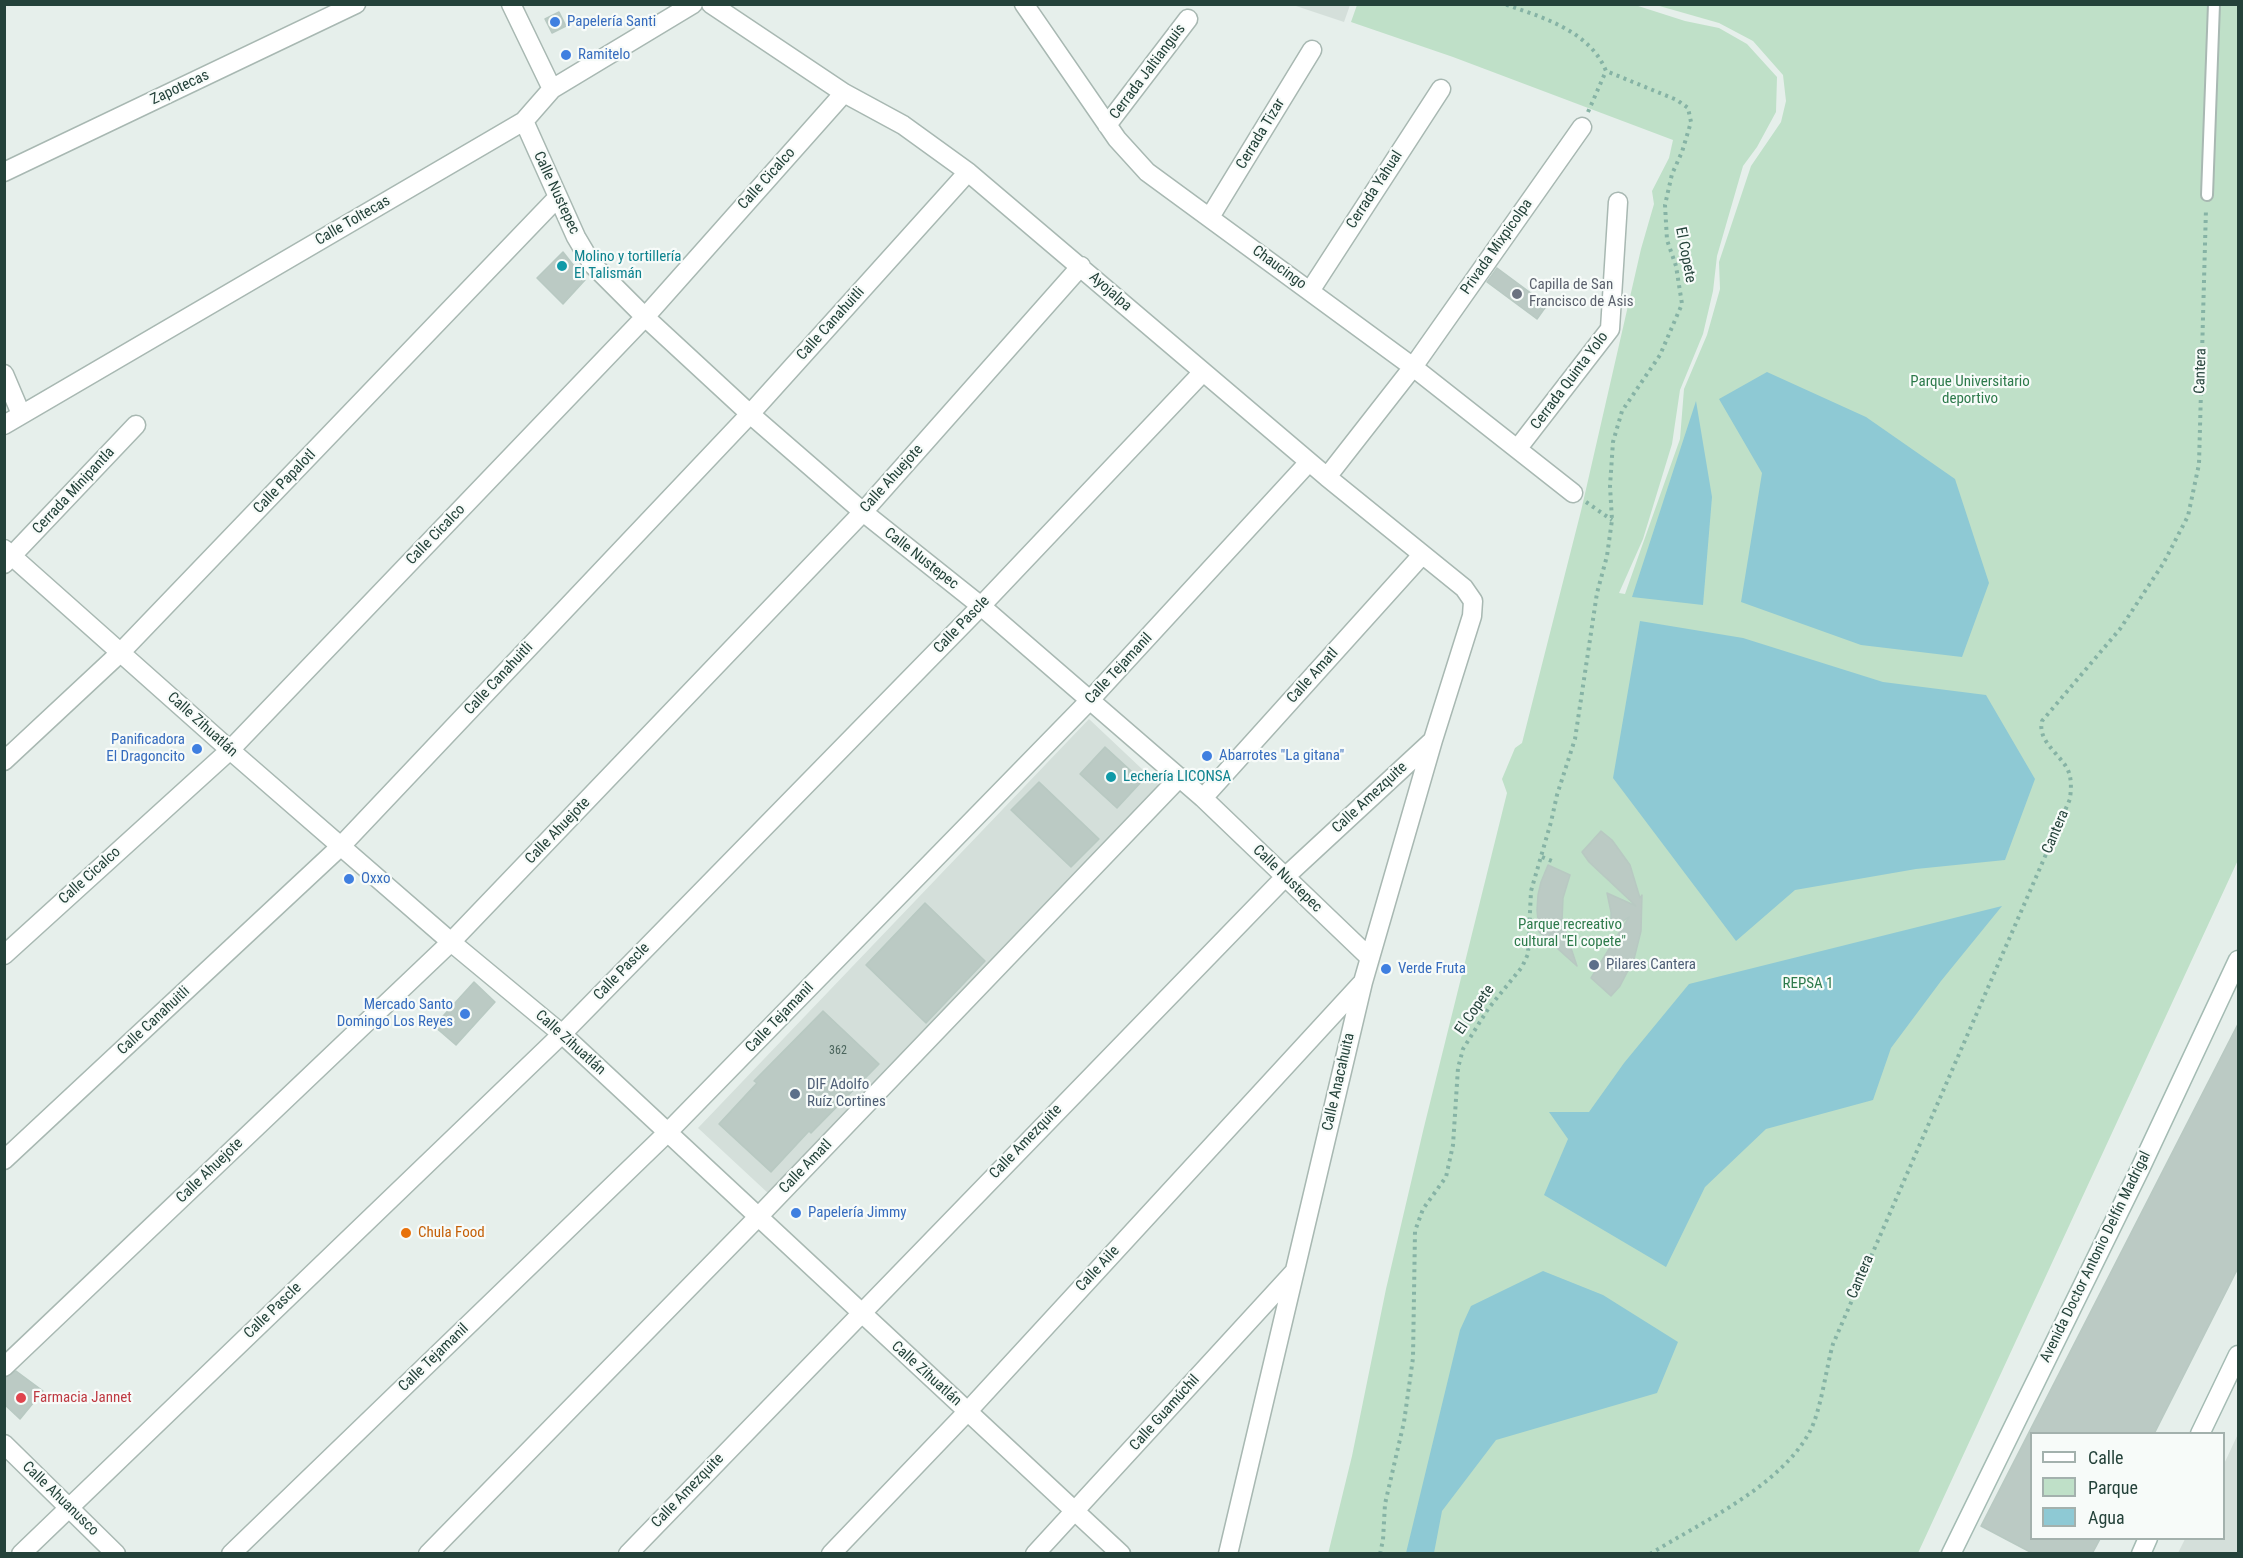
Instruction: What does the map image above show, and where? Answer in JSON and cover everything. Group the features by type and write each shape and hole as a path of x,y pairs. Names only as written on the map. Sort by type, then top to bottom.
{"street":[{"name":"Zapotecas","path":"4,171 356,4"},
{"path":"511,4 552,89"},
{"name":"Calle Toltecas","path":"4,425 524,121 552,89 693,4"},
{"name":"Ayojalpa","path":"711,4 844,93 903,125 968,172 1309,462 1464,588 1473,601 1472,616"},
{"name":"Chaucingo","path":"1029,6 1107,125 1147,172 1413,368 1573,493"},
{"name":"Cerrada Jaltianguis","path":"1107,125 1188,19"},
{"name":"Cerrada Tizar","path":"1210,217 1312,50"},
{"name":"Cerrada Yahual","path":"1310,291 1441,88"},
{"name":"Calle Cicalco","path":"4,955 230,750 645,317 844,93"},
{"name":"Calle Nustepec","path":"524,121 576,237 592,264 645,317 750,414 863,512 981,606 1180,777 1370,958"},
{"name":"Privada Mixpicolpa","path":"1413,368 1582,127"},
{"name":"Calle Canahuitli","path":"4,1160 341,846 750,414 968,172"},
{"name":"Calle Papalotl","path":"4,761 122,652 558,197"},
{"name":"Cerrada Quinta Yolo","path":"1518,448 1610,329 1618,202"},
{"name":"Calle Ahuejote","path":"4,1367 451,942 863,512 1081,267"},
{"path":"1327,477 1413,368"},
{"name":"Calle Pascle","path":"21,1554 562,1034 981,606 1203,372"},
{"path":"4,374 21,414"},
{"name":"Cerrada Minipantla","path":"7,556 136,425"},
{"name":"Calle Tejamanil","path":"231,1554 667,1133 1090,700 1309,462"},
{"name":"Calle Amatl","path":"1203,798 1422,555"},
{"name":"Calle Zihuatlán","path":"7,556 122,652 230,750 451,942 562,1034 1121,1554"},
{"name":"Calle Anacahuita","path":"1228,1554 1363,982 1433,740 1472,616"},
{"name":"Calle Amezquite","path":"628,1554 1285,877 1433,740"},
{"name":"Calle Amatl","path":"428,1554 758,1217 1180,777"},
{"name":"Avenida Doctor Antonio Delfín Madrigal","path":"1951,1554 2135,1179 2238,960"},
{"name":"Calle Aile","path":"831,1554 968,1411 1363,982"},
{"name":"Calle Guamúchil","path":"1035,1554 1294,1272"},
{"path":"2201,1432 2238,1355"},
{"name":"Calle Ahuanusco","path":"4,1444 116,1554"},
{"path":"2141,1554 2148,1540"}],"lane":[{"path":"2206,195 2214,4"}],"path":[{"path":"1504,4 1575,34 1591,46 1601,59 1606,71 1582,127"},
{"name":"El Copete","path":"1380,1554 1385,1504 1404,1422 1413,1358 1415,1231 1423,1209 1446,1177 1452,1146 1458,1068 1463,1049 1488,1009 1522,968 1528,954 1531,891 1575,739 1597,593 1607,556 1612,520 1610,486 1613,442 1622,411 1660,355 1682,304 1676,266 1667,240 1665,205 1672,174 1682,152 1690,122 1688,108 1677,100 1606,71"},
{"name":"Cantera","path":"1650,1554 1766,1482 1787,1461 1810,1431 1833,1344 2070,799 2071,781 2067,769 2042,735 2040,728 2042,721 2120,629 2163,564 2188,516 2199,464 2206,195"},
{"path":"1573,493 1612,520"},
{"path":"1542,857 1552,861"}],"shaded area":[{"path":"1293,5 1350,5 1344,22"},
{"path":"1089,719 1160,786 769,1194 698,1128"},
{"path":"2238,1434 2238,1553 2178,1553 2184,1540 2225,1540 2225,1462"}],"green space":[{"path":"1357,5 1635,5 1685,21 1719,28 1747,44 1777,77 1776,112 1757,147 1743,166 1717,256 1713,291 1703,334 1680,390 1672,444 1643,539 1619,593 1625,594 1680,439 1684,389 1707,335 1720,289 1719,262 1751,166 1781,122 1786,101 1783,75 1753,41 1719,23 1656,5 2238,5 2238,860 1918,1553 1328,1554 1352,1456 1386,1289 1424,1127 1507,793 1502,779 1515,748 1522,743 1581,511 1641,249 1654,204 1652,191 1669,158 1673,140 1453,57 1351,22"}],"water":[{"path":"1767,372 1866,417 1955,479 1989,583 1962,657 1861,645 1741,602 1762,473 1719,399"},
{"path":"1696,401 1712,497 1703,605 1632,597"},
{"path":"1640,621 1743,638 1883,682 1986,695 2035,779 2005,860 1916,869 1795,890 1736,941 1613,778"},
{"path":"2002,906 1941,981 1891,1048 1873,1100 1766,1129 1705,1187 1666,1267 1544,1195 1568,1139 1549,1112 1589,1112 1624,1063 1689,984"},
{"path":"1543,1271 1603,1295 1678,1342 1657,1393 1496,1440 1442,1511 1434,1553 1406,1553 1460,1330 1471,1306"}],"building":[{"name":"Papelería Santi","path":"559,12 566,26 552,33 545,19"},
{"name":"Molino y tortillería El Talismán","path":"563,252 585,280 563,304 537,278"},
{"name":"Capilla de San Francisco de Asis","path":"1497,268 1547,305 1537,319 1487,282"},
{"name":"Lechería LICONSA","path":"1105,747 1142,781 1117,808 1080,774"},
{"path":"1039,782 1099,839 1071,867 1011,810"},
{"path":"1601,831 1612,840 1630,865 1640,898 1642,895 1641,931 1634,959 1620,986 1611,996 1591,978 1629,917 1611,929 1611,912 1607,893 1636,906 1589,862 1582,852"},
{"path":"1548,865 1570,875 1563,898 1562,921 1577,966 1539,932 1538,895"},
{"path":"925,903 985,961 926,1023 866,965"},
{"name":"Mercado Santo Domingo Los Reyes","path":"474,982 495,1002 456,1045 434,1026"},
{"path":"823,1011 879,1064 811,1133 809,1131 771,1172 719,1124 757,1083 754,1081"},
{"path":"2238,1024 2238,1268 2155,1432 2030,1432 2030,1540 2099,1540 2092,1554 2034,1554 1981,1526"},
{"name":"Farmacia Jannet","path":"16,1371 43,1391 20,1419 4,1404 4,1378"}],"place":[{"name":"Papelería Santi","path":"555,22"},
{"name":"Ramitelo","path":"566,55"},
{"name":"Molino y tortillería El Talismán","path":"562,266"},
{"name":"Capilla de San Francisco de Asis","path":"1517,294"},
{"name":"Panificadora El Dragoncito","path":"197,749"},
{"name":"Abarrotes \"La gitana\"","path":"1207,756"},
{"name":"Lechería LICONSA","path":"1111,777"},
{"name":"Oxxo","path":"349,879"},
{"name":"Pilares Cantera","path":"1594,965"},
{"name":"Verde Fruta","path":"1386,969"},
{"name":"Mercado Santo Domingo Los Reyes","path":"465,1014"},
{"name":"DIF Adolfo Ruíz Cortines","path":"795,1094"},
{"name":"Papelería Jimmy","path":"796,1213"},
{"name":"Chula Food","path":"406,1233"},
{"name":"Farmacia Jannet","path":"21,1398"}],"park label":[{"name":"Parque Universitario deportivo","path":"1970,390"},
{"name":"Parque recreativo cultural \"El copete\"","path":"1570,934"},
{"name":"REPSA 1","path":"1808,984"}]}
